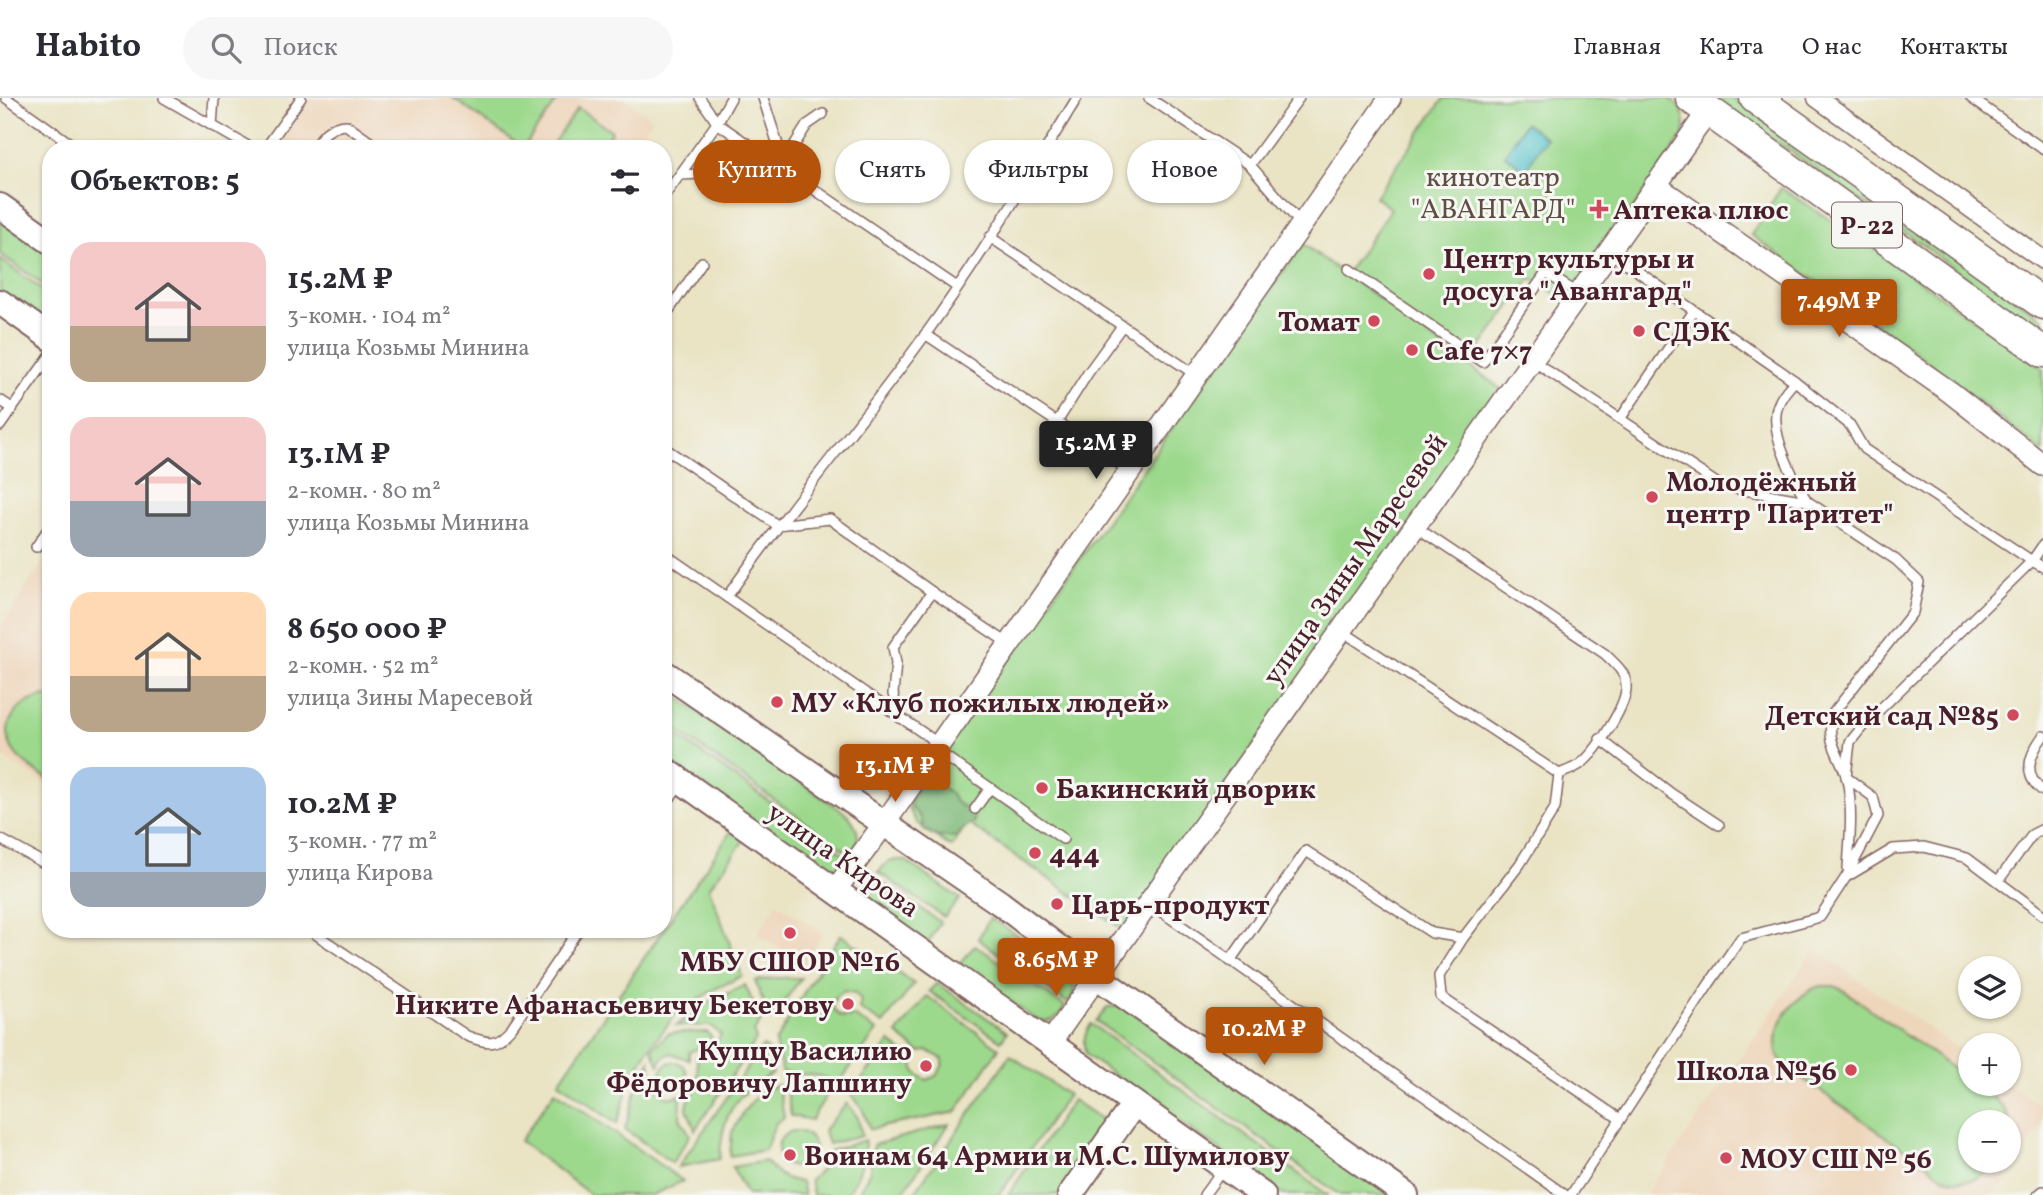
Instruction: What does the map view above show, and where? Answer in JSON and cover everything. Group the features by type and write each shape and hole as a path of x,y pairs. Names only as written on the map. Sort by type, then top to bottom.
{"highway":[{"name":"Р-22","path":"1755,98 2043,304"},
{"name":"Р-22","path":"1700,104 2043,352"}],"main road":[{"path":"0,206 42,236"},
{"path":"0,302 42,332"},
{"name":"улица Кирова","path":"672,678 1000,903 1096,976 1406,1195"},
{"name":"улица Кирова","path":"673,774 1263,1195"},
{"path":"1070,1195 1134,1104"}],"street":[{"path":"836,889 1390,98"},
{"path":"1818,98 2043,260"},
{"name":"улица Зины Маресевой","path":"1049,1044 1656,185 1700,104"},
{"path":"1656,185 1950,392 2043,464"}],"lane":[{"path":"6,98 65,140"},
{"path":"164,98 237,140"},
{"path":"212,126 214,98"},
{"path":"271,140 301,98"},
{"path":"700,98 717,123 743,140"},
{"path":"672,186 717,123 731,98"},
{"path":"763,98 775,140"},
{"path":"727,597 777,525 925,334 990,237 1077,98"},
{"path":"1149,98 1250,164 1301,224"},
{"path":"1250,164 1298,98"},
{"path":"1971,98 2043,149"},
{"path":"798,140 807,125 823,114"},
{"path":"318,140 322,134 335,126 346,125 367,140"},
{"path":"680,175 693,174"},
{"path":"821,192 957,287"},
{"path":"990,237 1196,375"},
{"path":"1609,251 1795,381 1850,425 1864,449 2043,568"},
{"path":"672,306 702,262"},
{"path":"1349,269 1483,362 1546,273 1579,294"},
{"path":"1620,419 1694,311"},
{"path":"1057,422 1122,326"},
{"path":"925,334 1130,471"},
{"path":"1532,360 1721,486 1807,501"},
{"path":"0,426 42,366"},
{"path":"1148,902 1568,1195 1741,938 1820,917 1847,875 1878,816 1873,797 1846,777 1836,755 1830,724 1834,712 1913,612 1919,582 1896,560 1807,501 1796,484 1779,439 1776,414 1783,394 1795,381"},
{"path":"0,400 12,408"},
{"path":"672,453 777,525 830,519 1009,644"},
{"path":"1415,526 1605,654 1619,667 1627,684 1624,703 1585,761 1559,774"},
{"path":"36,547 42,539"},
{"path":"1847,875 1851,818 1846,777 1850,742 1863,726 2032,561 2043,545"},
{"path":"672,559 900,718 990,788 1063,839"},
{"path":"900,718 893,694 896,663 893,646 932,592"},
{"path":"1341,630 1559,774"},
{"path":"2043,736 2033,749 2028,770 2036,786 2043,790"},
{"path":"1600,740 1719,825"},
{"path":"1559,774 1555,808 1520,864 1463,938 1439,976 1441,997 1620,1119"},
{"path":"975,809 990,788"},
{"path":"1998,881 2033,834 2043,829"},
{"path":"0,839 42,862"},
{"path":"1847,875 1893,849 1924,847 1967,858 2043,915"},
{"path":"1230,961 1306,851 1432,933 1463,938"},
{"path":"321,938 467,1037 486,1043 502,1039 512,1027 573,938"},
{"path":"1204,1195 1224,1167"},
{"path":"2038,1195 2043,1191"}],"shaded area":[{"path":"312,98 622,98 653,119 638,140 284,140"},
{"path":"42,563 42,782 0,755 0,628"},
{"name":"МБУ СШОР №16","path":"777,903 823,933 803,964 757,934"},
{"name":"Школа №56","path":"1815,949 1958,1049 1958,1096 2021,1096 2021,1091 2043,1107 2043,1125 2021,1156 2021,1110 1958,1110 1958,1173 2009,1173 1994,1195 1645,1195"}],"green space":[{"path":"453,98 559,98 529,140 512,140"},
{"name":"кинотеатр \"АВАНГАРД\"","path":"1444,98 1669,98 1683,113 1684,134 1569,302 1531,278 1473,358 1352,279 1505,392 1124,930 967,823 952,847 948,845 917,823 906,804 1303,244 1345,275 1391,209 1375,197"},
{"path":"1714,98 1732,98 1984,275 2043,319 2043,333 1880,214"},
{"path":"578,108 612,131 606,140 555,140"},
{"path":"1781,188 1865,242 2043,369 2043,452 1913,350 1751,235"},
{"path":"0,218 42,247 42,284 0,254"},
{"path":"0,259 42,289 42,324 0,294"},
{"path":"672,693 848,815 855,824 857,834 857,844 852,855 672,727"},
{"path":"42,697 42,775 18,757 9,741 10,721 20,708"},
{"path":"672,732 849,858 837,871 828,871 672,764"},
{"path":"930,777 963,807 972,805 974,822 957,837 937,837 924,830 921,818 910,806 916,789"},
{"path":"736,824 749,833 709,888 742,976 677,1013 648,1050 630,1081 617,1124 559,1082 658,938 672,938 672,917"},
{"path":"889,861 906,861 960,899 944,917 878,872"},
{"path":"873,876 940,922 927,945 867,902 864,891"},
{"path":"990,918 1069,969 1074,986 1068,1003 978,939"},
{"path":"841,935 914,984 883,1024 859,1009 861,1000 855,993 844,991 836,996 832,1006 838,1015 847,1018 854,1016 877,1031 838,1084 820,1076 782,1072 775,1043"},
{"path":"975,945 1065,1006 1053,1020 1035,1019 959,965"},
{"path":"801,978 771,1020 755,981"},
{"path":"937,983 1007,1032 1001,1041 929,991"},
{"path":"745,985 761,1021 754,1032 756,1040 695,1130 687,1108 698,1086 697,1056 712,1051 721,1035 711,1026 676,1026 705,1004"},
{"path":"1820,986 1834,986 1845,991 1958,1072 1958,1096 1991,1096 1997,1101 2004,1110 1958,1110 1958,1173 1985,1173 1969,1181 1946,1178 1782,1062 1776,1047 1780,1025 1793,1005"},
{"path":"927,996 999,1048 956,1112 870,1129 862,1108 851,1094 890,1042 913,1060 916,1073 927,1080 936,1076 943,1065 943,1059 928,1051 919,1052 897,1034"},
{"path":"1124,1006 1391,1195 1340,1195 1096,1021 1108,1007"},
{"path":"1091,1024 1328,1195 1283,1195 1086,1055 1084,1039"},
{"path":"707,1032 712,1038 709,1044 689,1052 689,1060 671,1053 663,1057 659,1065 652,1049 669,1033"},
{"path":"763,1046 767,1049 773,1073 749,1089 733,1107 723,1130 720,1159 678,1167"},
{"path":"1010,1055 1068,1095 999,1195 913,1195"},
{"path":"650,1061 653,1078 660,1091 669,1098 681,1095 680,1118 690,1135 672,1163 625,1129 637,1087"},
{"path":"674,1062 683,1066 687,1075 683,1084 674,1088 665,1084 661,1075 665,1066"},
{"path":"785,1081 809,1081 830,1090 811,1120 791,1116"},
{"path":"778,1085 784,1117 775,1124 765,1150 730,1156 732,1132 745,1110 760,1092"},
{"path":"555,1091 683,1181 652,1195 591,1195 520,1141"},
{"path":"1073,1100 1111,1126 1062,1195 1008,1195"},
{"path":"847,1103 858,1118 862,1136 828,1144 824,1130"},
{"path":"949,1124 901,1195 858,1195 870,1171 873,1145"},
{"path":"796,1131 809,1136 814,1149 809,1162 796,1167 783,1162 778,1149 783,1136"},
{"path":"865,1140 860,1170 845,1195 813,1195 810,1180 823,1167 829,1151"},
{"path":"766,1161 781,1176 801,1182 804,1195 747,1195 732,1167"}],"water":[{"path":"1525,123 1546,138 1525,170 1505,155"}],"place":[{"name":"Аптека плюс","path":"1599,209"},
{"name":"Центр культуры и досуга \"Авангард\"","path":"1429,274"},
{"name":"Томат","path":"1374,321"},
{"name":"СДЭК","path":"1639,331"},
{"name":"Cafe 7×7","path":"1412,350"},
{"name":"Молодёжный центр \"Паритет\"","path":"1652,497"},
{"name":"МУ «Клуб пожилых людей»","path":"777,702"},
{"name":"Детский сад №85","path":"2013,715"},
{"name":"Бакинский дворик","path":"1042,788"},
{"name":"444","path":"1035,853"},
{"name":"Царь-продукт","path":"1057,904"},
{"name":"МБУ СШОР №16","path":"790,933"},
{"name":"Никите Афанасьевичу Бекетову","path":"848,1004"},
{"name":"Купцу Василию Фёдоровичу Лапшину","path":"926,1066"},
{"name":"Школа №56","path":"1851,1070"},
{"name":"Воинам 64 Армии и М.С. Шумилову","path":"790,1155"},
{"name":"МОУ СШ № 56","path":"1726,1158"}]}
